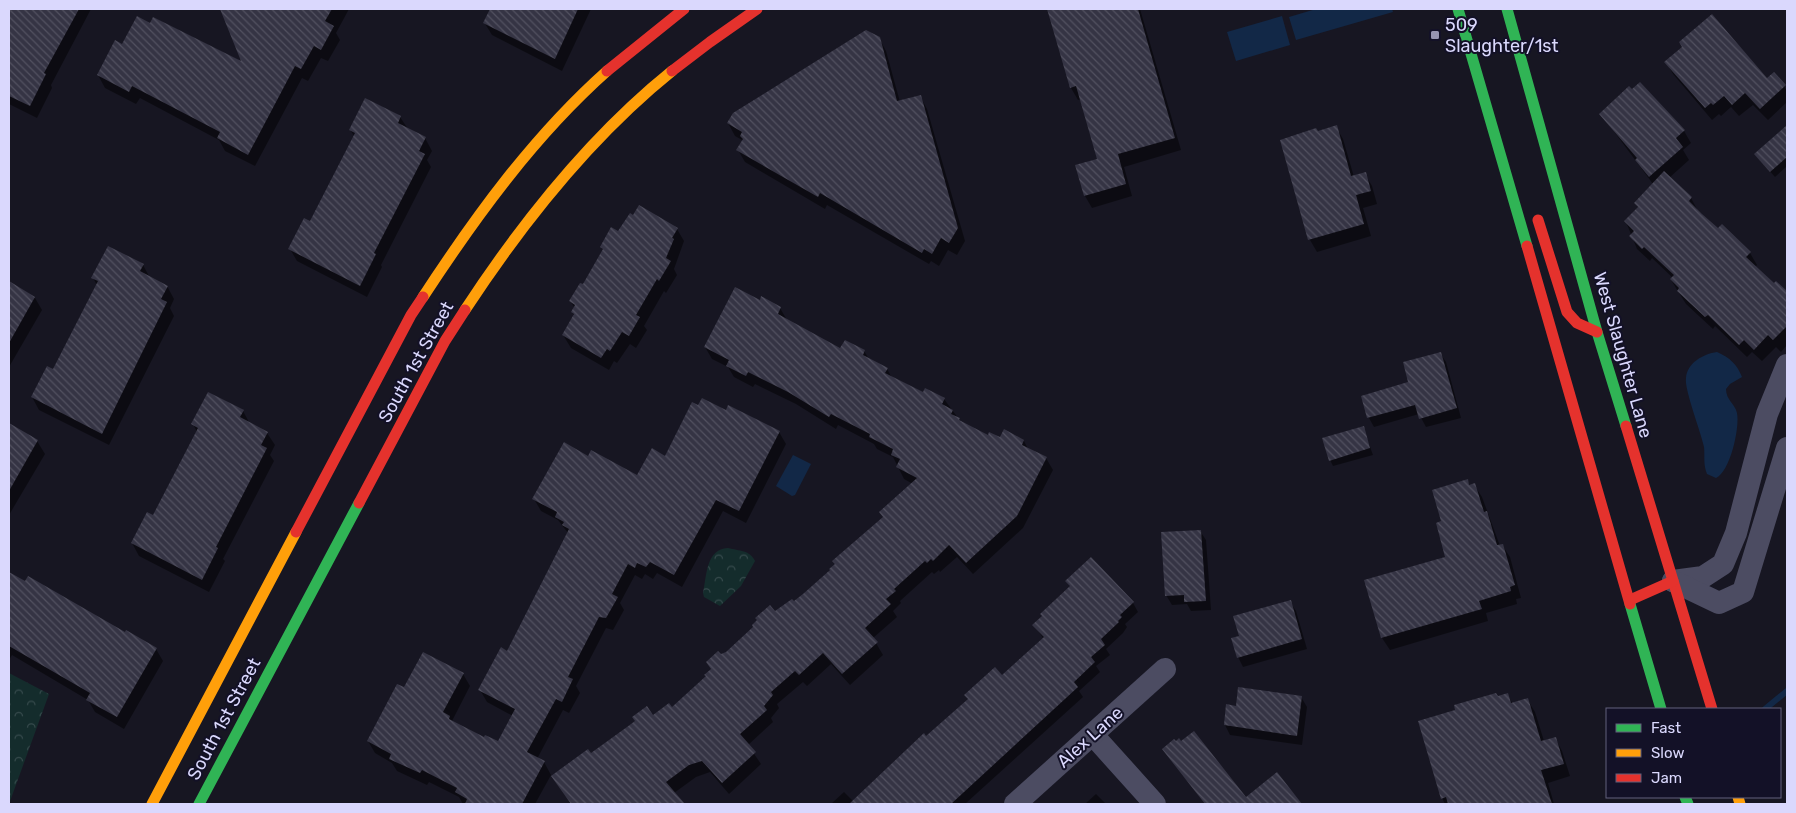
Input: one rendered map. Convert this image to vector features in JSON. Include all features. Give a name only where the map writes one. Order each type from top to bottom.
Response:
[{"type":"main road","name":"South 1st Street","points":[[152,804],[220,686],[411,315],[488,210],[572,104],[633,49],[684,9]]},
{"type":"main road","name":"South 1st Street","points":[[199,804],[248,702],[445,342],[514,230],[599,139],[639,100],[694,53],[757,9]]},
{"type":"main road","points":[[1458,9],[1661,708]]},
{"type":"main road","name":"West Slaughter Lane","points":[[1507,9],[1597,332],[1712,708]]},
{"type":"main road","points":[[1494,132],[1506,130]]},
{"type":"main road","points":[[1534,205],[1567,312],[1577,323],[1597,332]]},
{"type":"main road","points":[[1630,600],[1672,581]]},
{"type":"street","points":[[1672,581],[1703,577],[1723,564],[1736,533],[1767,414],[1787,365]]},
{"type":"street","points":[[1672,581],[1719,604],[1743,592],[1787,448]]},
{"type":"street","name":"Alex Lane","points":[[1015,804],[1164,669]]},
{"type":"street","points":[[1093,735],[1155,804]]},
{"type":"green space","points":[[728,548],[747,553],[755,561],[741,586],[720,606],[704,597],[703,593],[711,558],[721,549]]},
{"type":"green space","points":[[9,673],[49,694],[9,804]]},
{"type":"water","points":[[1316,9],[1392,9],[1393,12],[1296,40],[1289,17]]},
{"type":"water","points":[[1282,16],[1290,45],[1236,61],[1227,32]]},
{"type":"water","points":[[1717,352],[1738,368],[1742,377],[1730,384],[1726,389],[1727,396],[1737,413],[1737,429],[1730,459],[1721,474],[1716,478],[1707,474],[1704,447],[1686,384],[1686,378],[1689,368],[1697,360]]},
{"type":"water","points":[[793,455],[811,464],[795,495],[792,496],[776,486]]},
{"type":"building","points":[[9,9],[79,9],[44,73],[46,74],[30,106],[9,96]]},
{"type":"building","points":[[220,9],[332,9],[325,21],[334,26],[321,50],[314,46],[301,69],[295,66],[248,155],[217,138],[220,132],[132,86],[129,92],[97,75],[115,40],[122,44],[137,16],[150,23],[153,17],[241,61]]},
{"type":"building","points":[[490,9],[578,9],[555,59],[483,23]]},
{"type":"building","points":[[1047,9],[1138,9],[1175,138],[1118,154],[1126,184],[1084,196],[1075,165],[1097,159],[1076,86],[1070,88]]},
{"type":"building","points":[[1712,14],[1767,78],[1774,72],[1786,85],[1760,109],[1745,93],[1732,105],[1724,96],[1713,105],[1711,103],[1705,108],[1664,62],[1682,47],[1679,42]]},
{"type":"building","points":[[866,30],[880,37],[897,101],[921,95],[958,228],[949,243],[941,238],[932,254],[924,249],[922,253],[820,193],[818,197],[736,150],[743,139],[740,136],[742,132],[727,123],[733,113]]},
{"type":"building","points":[[1640,82],[1685,130],[1676,138],[1683,147],[1649,177],[1635,160],[1637,158],[1599,114],[1629,86],[1632,89]]},
{"type":"building","points":[[365,98],[401,116],[398,123],[426,137],[419,151],[425,154],[374,253],[376,254],[360,286],[288,249],[304,218],[310,221],[355,133],[349,130]]},
{"type":"building","points":[[1337,125],[1351,176],[1366,172],[1371,191],[1356,195],[1364,224],[1308,240],[1280,140],[1316,128],[1318,131]]},
{"type":"building","points":[[1787,125],[1787,157],[1770,172],[1754,154]]},
{"type":"building","points":[[1664,171],[1692,197],[1689,201],[1702,214],[1718,228],[1722,224],[1751,252],[1746,257],[1774,283],[1776,281],[1787,291],[1787,326],[1773,340],[1768,335],[1754,350],[1744,340],[1739,345],[1708,315],[1705,317],[1677,291],[1679,288],[1670,279],[1674,275],[1644,247],[1642,249],[1629,236],[1634,231],[1624,221],[1638,207],[1634,203]]},
{"type":"building","points":[[639,205],[678,228],[672,238],[674,239],[666,258],[671,261],[659,281],[657,279],[636,315],[640,317],[629,336],[622,332],[610,351],[607,349],[601,358],[562,335],[574,314],[571,312],[575,305],[569,301],[580,283],[583,284],[603,249],[600,247],[611,227],[618,231],[630,213],[633,215]]},
{"type":"building","points":[[108,246],[144,264],[140,271],[168,286],[161,299],[167,302],[102,434],[31,397],[47,366],[53,369],[98,281],[91,278]]},
{"type":"building","points":[[9,281],[35,297],[9,343]]},
{"type":"building","points":[[735,287],[760,300],[761,296],[781,307],[778,314],[840,348],[845,340],[865,350],[863,355],[888,368],[885,373],[923,392],[925,388],[945,398],[942,404],[953,410],[951,414],[960,418],[959,420],[988,435],[989,432],[1000,437],[1004,429],[1024,440],[1022,445],[1047,457],[1017,516],[966,563],[949,545],[933,561],[931,559],[927,563],[925,561],[894,589],[896,591],[886,599],[891,604],[865,628],[878,642],[842,674],[823,653],[799,675],[795,671],[771,692],[773,695],[764,706],[767,710],[740,734],[756,752],[722,783],[702,761],[689,765],[666,782],[685,804],[571,804],[551,776],[588,749],[591,753],[627,727],[635,721],[632,717],[647,706],[653,715],[669,703],[672,707],[706,676],[704,675],[711,669],[706,662],[718,651],[721,654],[726,652],[753,627],[752,625],[757,620],[755,618],[770,605],[775,611],[803,594],[830,570],[835,564],[832,561],[883,517],[879,512],[917,478],[896,467],[900,459],[891,455],[893,449],[869,437],[870,434],[831,414],[829,417],[788,392],[748,372],[746,376],[726,366],[729,360],[704,347]]},
{"type":"building","points":[[1441,352],[1457,408],[1419,419],[1415,405],[1367,418],[1361,396],[1408,382],[1403,362]]},
{"type":"building","points":[[208,392],[244,410],[240,417],[268,432],[261,445],[267,448],[216,547],[218,548],[202,580],[131,543],[147,512],[153,515],[198,428],[191,424]]},
{"type":"building","points":[[702,398],[726,410],[728,405],[780,431],[739,511],[716,500],[674,575],[650,562],[646,567],[637,563],[635,568],[628,564],[612,594],[618,597],[606,618],[599,617],[568,677],[573,679],[562,702],[556,699],[527,752],[545,761],[522,804],[465,804],[467,799],[455,792],[457,788],[422,770],[420,773],[389,759],[391,754],[367,741],[397,684],[404,687],[423,652],[464,673],[443,712],[450,716],[449,719],[484,737],[485,735],[498,741],[515,709],[478,690],[501,647],[507,651],[569,529],[562,525],[564,522],[555,517],[557,512],[532,499],[564,442],[588,456],[591,450],[637,475],[652,448],[665,456],[692,402],[698,405]]},
{"type":"building","points":[[9,423],[38,440],[9,491]]},
{"type":"building","points":[[1364,426],[1370,448],[1329,461],[1322,438]]},
{"type":"building","points":[[1468,479],[1469,485],[1475,483],[1484,512],[1487,511],[1497,545],[1503,544],[1515,585],[1510,587],[1511,591],[1479,601],[1482,609],[1381,638],[1364,580],[1445,557],[1436,523],[1441,521],[1432,490]]},
{"type":"building","points":[[1201,530],[1206,601],[1184,602],[1184,595],[1165,596],[1161,532]]},
{"type":"building","points":[[1091,557],[1134,602],[1120,615],[1122,617],[1119,622],[1101,639],[1105,645],[1091,657],[1095,662],[1074,682],[1078,687],[951,804],[849,804],[924,733],[926,736],[968,699],[964,695],[995,667],[1002,675],[1044,637],[1032,625],[1042,616],[1040,614],[1070,586],[1065,581]]},
{"type":"building","points":[[9,572],[25,581],[28,576],[125,632],[126,630],[157,648],[117,717],[86,700],[90,693],[9,646]]},
{"type":"building","points":[[1291,600],[1302,639],[1237,658],[1231,638],[1239,636],[1233,616]]},
{"type":"building","points":[[1238,687],[1302,696],[1297,736],[1224,725],[1226,704],[1236,706]]},
{"type":"building","points":[[1496,693],[1498,696],[1508,693],[1511,703],[1528,698],[1541,741],[1556,737],[1564,764],[1541,770],[1552,804],[1448,804],[1446,797],[1441,799],[1418,721],[1455,710],[1454,705]]},
{"type":"building","points":[[1194,731],[1246,797],[1277,772],[1302,804],[1205,804],[1162,749],[1174,739],[1176,741],[1179,738],[1181,741]]},
{"type":"waterway","points":[[1766,708],[1787,691]]},
{"type":"traffic: fast","points":[[1458,9],[1527,246]]},
{"type":"traffic: fast","points":[[1507,9],[1597,332],[1626,426]]},
{"type":"traffic: fast","points":[[199,804],[359,503]]},
{"type":"traffic: fast","points":[[1630,604],[1661,708]]},
{"type":"traffic: fast","points":[[1685,798],[1688,804]]},
{"type":"traffic: slow","points":[[423,297],[485,207],[508,178],[555,122],[607,71]]},
{"type":"traffic: slow","points":[[465,310],[510,245],[559,183],[613,124],[672,71]]},
{"type":"traffic: slow","points":[[152,804],[296,532]]},
{"type":"traffic: slow","points":[[1738,798],[1740,804]]},
{"type":"traffic: jam","points":[[607,71],[684,9]]},
{"type":"traffic: jam","points":[[672,71],[757,9]]},
{"type":"traffic: jam","points":[[1538,220],[1567,312],[1577,323],[1597,332]]},
{"type":"traffic: jam","points":[[1527,246],[1630,604]]},
{"type":"traffic: jam","points":[[296,532],[411,315],[423,297]]},
{"type":"traffic: jam","points":[[359,503],[445,341],[465,310]]},
{"type":"traffic: jam","points":[[1626,426],[1712,708]]},
{"type":"traffic: jam","points":[[1630,600],[1673,581]]},
{"type":"place","name":"509 Slaughter/1st","points":[[1435,35]]}]
